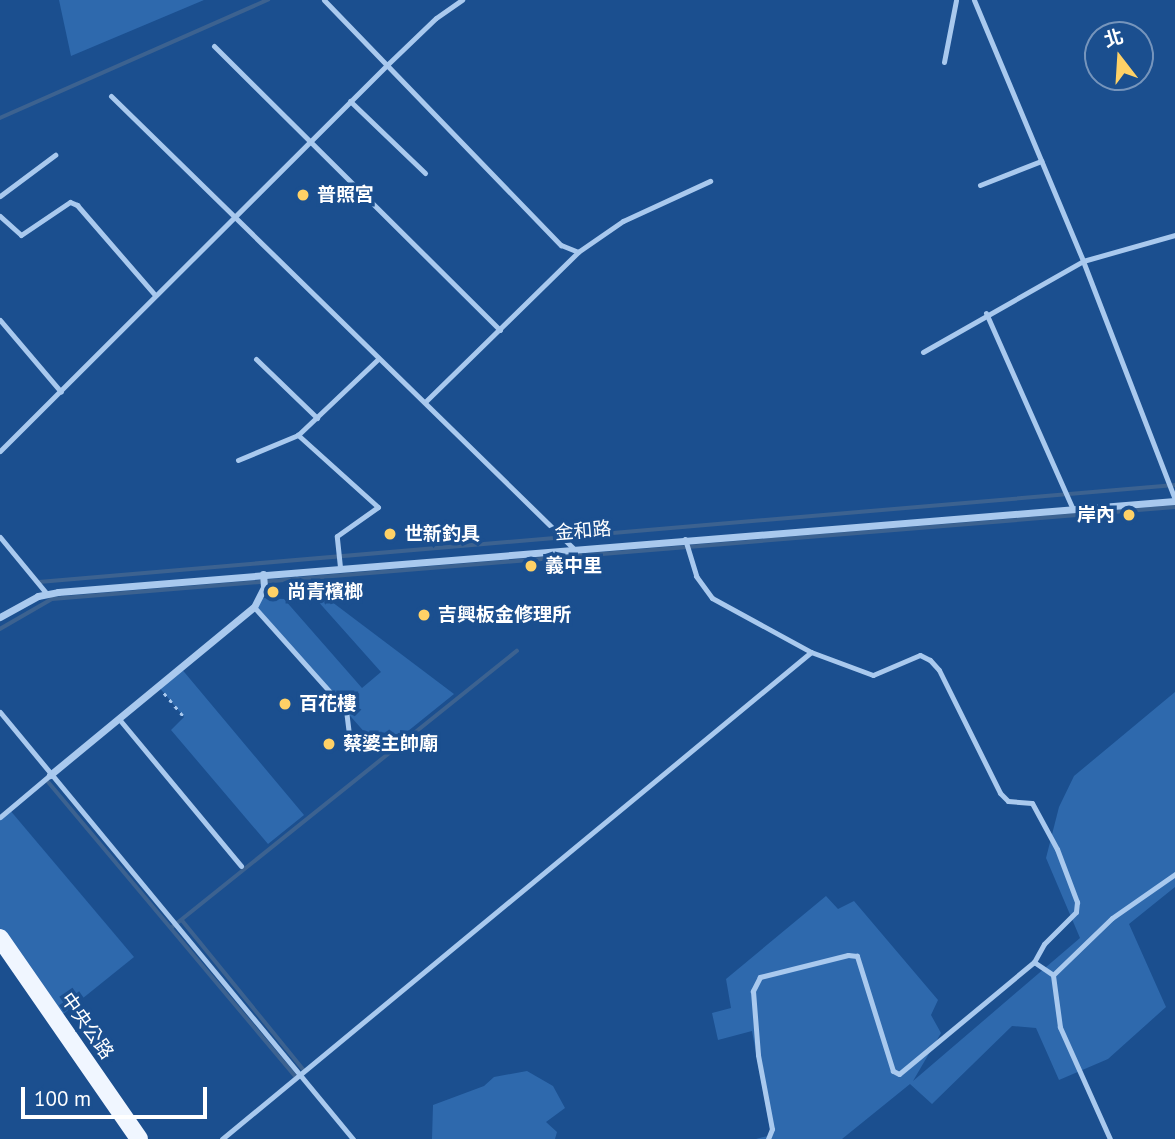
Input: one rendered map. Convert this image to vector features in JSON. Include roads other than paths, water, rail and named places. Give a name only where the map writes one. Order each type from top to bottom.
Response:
[{"type":"main road","name":"中央公路","points":[[0,938],[139,1139]]},
{"type":"street","name":"金和路","points":[[0,617],[47,594],[263,573],[1175,500]]},
{"type":"street","points":[[50,775],[254,607],[264,587],[263,573]]},
{"type":"lane","points":[[324,0],[561,245],[578,252]]},
{"type":"lane","points":[[0,451],[61,393],[154,294],[236,218],[310,140],[436,18],[462,0]]},
{"type":"lane","points":[[944,62],[956,0]]},
{"type":"lane","points":[[974,0],[1083,261],[1175,500]]},
{"type":"lane","points":[[214,46],[499,330]]},
{"type":"lane","points":[[111,96],[378,359],[426,401],[573,548]]},
{"type":"lane","points":[[350,101],[425,173]]},
{"type":"lane","points":[[0,196],[55,155]]},
{"type":"lane","points":[[979,186],[1041,161]]},
{"type":"lane","points":[[426,401],[578,252],[623,221],[710,181]]},
{"type":"lane","points":[[0,216],[21,235],[70,202],[77,205],[154,294]]},
{"type":"lane","points":[[923,352],[986,313],[1083,261],[1175,235]]},
{"type":"lane","points":[[986,313],[1073,509]]},
{"type":"lane","points":[[0,320],[61,393]]},
{"type":"lane","points":[[256,359],[317,418]]},
{"type":"lane","points":[[239,460],[298,435],[378,359]]},
{"type":"lane","points":[[298,435],[378,507],[337,536],[340,567]]},
{"type":"lane","points":[[0,537],[47,594]]},
{"type":"lane","points":[[685,539],[696,576],[712,598],[811,652],[861,674],[873,675],[920,655],[939,670],[1000,793],[1008,801],[1032,803],[1057,849],[1077,902],[1076,912],[1044,944],[1034,962],[900,1074],[892,1071],[857,956],[848,955],[760,977],[752,991],[758,1055],[772,1129],[768,1139]]},
{"type":"lane","points":[[254,607],[346,710],[349,735]]},
{"type":"lane","points":[[222,1139],[811,652]]},
{"type":"lane","points":[[0,712],[354,1139]]},
{"type":"lane","points":[[116,721],[241,866]]},
{"type":"lane","points":[[0,817],[50,775]]},
{"type":"lane","points":[[1053,975],[1112,918],[1175,874]]},
{"type":"lane","points":[[1034,962],[1053,975],[1060,1027],[1110,1139]]},
{"type":"waterway","points":[[0,118],[268,0]]},
{"type":"waterway","points":[[39,582],[1175,485]]},
{"type":"waterway","points":[[0,629],[52,599],[1175,507]]},
{"type":"waterway","points":[[171,928],[517,651]]},
{"type":"waterway","points":[[46,779],[296,1077]]},
{"type":"waterway","points":[[182,920],[304,1070]]},
{"type":"place","name":"普照宮","points":[[303,195]]},
{"type":"place","name":"岸內","points":[[1129,515]]},
{"type":"place","name":"世新釣具","points":[[390,534]]},
{"type":"place","name":"義中里","points":[[531,566]]},
{"type":"place","name":"尚青檳榔","points":[[273,592]]},
{"type":"place","name":"吉興板金修理所","points":[[424,615]]},
{"type":"place","name":"百花樓","points":[[285,704]]},
{"type":"place","name":"蔡婆主帥廟","points":[[329,744]]}]
